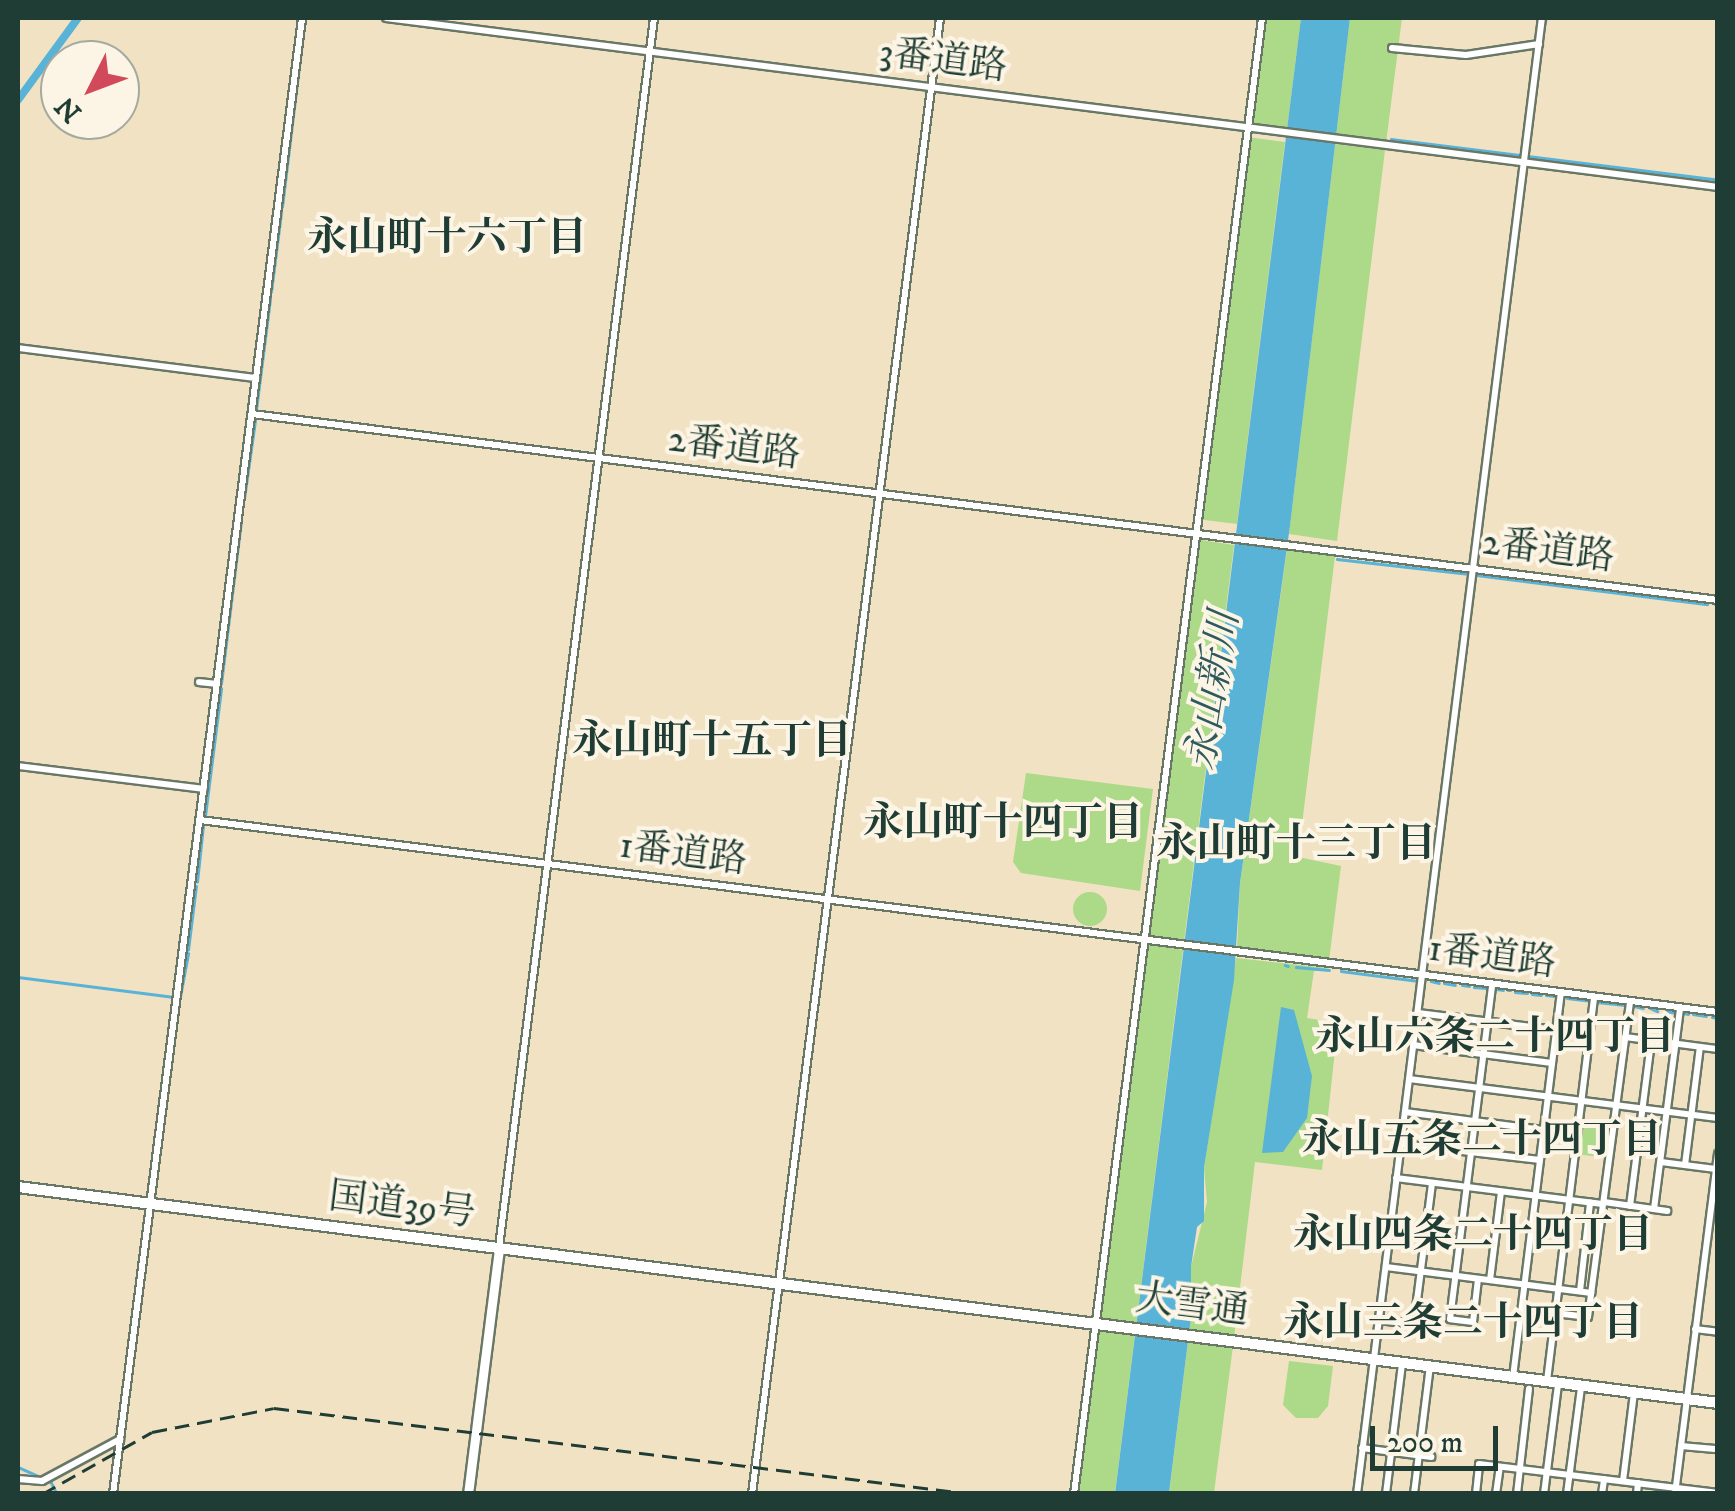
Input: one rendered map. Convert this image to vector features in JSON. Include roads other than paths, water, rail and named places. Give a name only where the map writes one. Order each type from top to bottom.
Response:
[{"type":"highway","name":"国道39号","points":[[18,1187],[779,1285]]},
{"type":"highway","name":"大雪通","points":[[779,1285],[1718,1402]]},
{"type":"main road","points":[[468,1494],[498,1249]]},
{"type":"street","points":[[113,1494],[302,18]]},
{"type":"street","name":"3番道路","points":[[386,18],[1368,143],[1525,158]]},
{"type":"street","points":[[498,1249],[654,18]]},
{"type":"street","points":[[752,1494],[940,18]]},
{"type":"street","points":[[1074,1494],[1262,18]]},
{"type":"street","points":[[1356,1494],[1542,18]]},
{"type":"street","points":[[1392,48],[1466,55],[1539,44]]},
{"type":"street","points":[[1525,158],[1718,187]]},
{"type":"street","points":[[18,348],[256,378]]},
{"type":"street","name":"2番道路","points":[[252,414],[1718,600]]},
{"type":"street","points":[[198,682],[217,684]]},
{"type":"street","points":[[18,766],[204,788]]},
{"type":"street","name":"1番道路","points":[[200,820],[1718,1012]]},
{"type":"street","points":[[1478,1279],[1472,1322],[1450,1319],[1492,985]]},
{"type":"street","points":[[1512,1376],[1561,993]]},
{"type":"street","points":[[1544,1494],[1555,1314],[1594,997]]},
{"type":"street","points":[[1555,1314],[1588,1317],[1630,1002]]},
{"type":"street","points":[[1654,1209],[1680,1008]]},
{"type":"street","points":[[1418,1013],[1556,1030]]},
{"type":"street","points":[[1625,1038],[1718,1049]]},
{"type":"street","points":[[1630,1206],[1651,1041]]},
{"type":"street","points":[[1413,1045],[1552,1063]]},
{"type":"street","points":[[1685,1165],[1700,1047]]},
{"type":"street","points":[[1409,1079],[1718,1118]]},
{"type":"street","points":[[1405,1112],[1544,1130]]},
{"type":"street","points":[[1401,1144],[1540,1160]]},
{"type":"street","points":[[1675,1490],[1718,1154]]},
{"type":"street","points":[[1660,1162],[1716,1169]]},
{"type":"street","points":[[1396,1178],[1668,1211]]},
{"type":"street","points":[[1379,1320],[1414,1324],[1432,1183]]},
{"type":"street","points":[[1490,1280],[1501,1192]]},
{"type":"street","points":[[1580,1291],[1590,1203]]},
{"type":"street","points":[[1532,1223],[1565,1227]]},
{"type":"street","points":[[1704,1260],[1718,1262]]},
{"type":"street","points":[[1386,1267],[1591,1292]]},
{"type":"street","points":[[1695,1329],[1718,1332]]},
{"type":"street","points":[[1386,1494],[1402,1363]]},
{"type":"street","points":[[1414,1494],[1430,1366]]},
{"type":"street","points":[[1567,1494],[1582,1386]]},
{"type":"street","points":[[1517,1494],[1528,1389]]},
{"type":"street","points":[[1623,1481],[1634,1392]]},
{"type":"street","points":[[18,1480],[46,1479],[120,1439]]},
{"type":"street","points":[[1681,1446],[1718,1449]]},
{"type":"street","points":[[1362,1448],[1431,1457]]},
{"type":"street","points":[[1476,1494],[1480,1464],[1712,1493]]},
{"type":"street","points":[[1496,1494],[1500,1467]]},
{"type":"street","points":[[1602,1494],[1604,1478]]},
{"type":"street","points":[[1637,1494],[1638,1483]]},
{"type":"water","points":[[1301,18],[1350,18],[1290,526],[1240,883],[1234,980],[1204,1168],[1204,1221],[1197,1227],[1191,1267],[1191,1317],[1169,1493],[1115,1494]]},
{"type":"water","points":[[1281,1007],[1294,1010],[1312,1076],[1307,1118],[1283,1152],[1262,1153]]},
{"type":"waterway","points":[[18,100],[78,18]]},
{"type":"waterway","points":[[282,207],[305,18]]},
{"type":"waterway","points":[[1541,39],[1546,18]]},
{"type":"waterway","points":[[1509,45],[1535,41]]},
{"type":"waterway","points":[[1402,46],[1416,47]]},
{"type":"waterway","points":[[1391,139],[1718,180]]},
{"type":"waterway","points":[[271,292],[281,213]]},
{"type":"waterway","points":[[256,410],[270,299]]},
{"type":"waterway","points":[[244,499],[255,421]]},
{"type":"waterway","points":[[221,684],[241,522]]},
{"type":"waterway","points":[[1337,559],[1469,574]]},
{"type":"waterway","points":[[1477,575],[1707,604]]},
{"type":"waterway","points":[[205,816],[221,689]]},
{"type":"waterway","points":[[197,882],[203,826]]},
{"type":"waterway","points":[[188,950],[196,886]]},
{"type":"waterway","points":[[180,997],[188,954]]},
{"type":"waterway","points":[[1296,967],[1329,970]]},
{"type":"waterway","points":[[1341,971],[1418,981]]},
{"type":"waterway","points":[[18,977],[174,997]]},
{"type":"waterway","points":[[1431,981],[1439,983]]},
{"type":"waterway","points":[[1444,983],[1455,985]]},
{"type":"waterway","points":[[1462,985],[1469,986]]},
{"type":"waterway","points":[[1474,987],[1486,988]]},
{"type":"waterway","points":[[1497,989],[1503,990]]},
{"type":"waterway","points":[[1515,992],[1527,993]]},
{"type":"waterway","points":[[1532,994],[1541,995]]},
{"type":"waterway","points":[[1546,995],[1554,996]]},
{"type":"waterway","points":[[1567,998],[1590,1001]]},
{"type":"waterway","points":[[1597,1002],[1625,1005]]},
{"type":"waterway","points":[[1634,1006],[1643,1008]]},
{"type":"waterway","points":[[1650,1008],[1657,1011]]},
{"type":"waterway","points":[[1666,1011],[1676,1013]]},
{"type":"waterway","points":[[1684,1013],[1688,1014]]},
{"type":"waterway","points":[[1693,1014],[1706,1016]]},
{"type":"waterway","points":[[1712,1017],[1718,1018]]},
{"type":"waterway","points":[[18,1467],[51,1482],[57,1494]]},
{"type":"railway","points":[[42,1494],[152,1432],[274,1408],[973,1494]]},
{"type":"district","name":"永山町十六丁目","points":[[447,239]]},
{"type":"district","name":"永山町十五丁目","points":[[712,742]]},
{"type":"district","name":"永山町十四丁目","points":[[1003,824]]},
{"type":"district","name":"永山町十三丁目","points":[[1296,845]]},
{"type":"district","name":"永山六条二十四丁目","points":[[1495,1038]]},
{"type":"district","name":"永山五条二十四丁目","points":[[1482,1141]]},
{"type":"district","name":"永山四条二十四丁目","points":[[1473,1236]]},
{"type":"district","name":"永山三条二十四丁目","points":[[1463,1324]]},
{"type":"water label","name":"永山新川","points":[[1214,691]]}]
